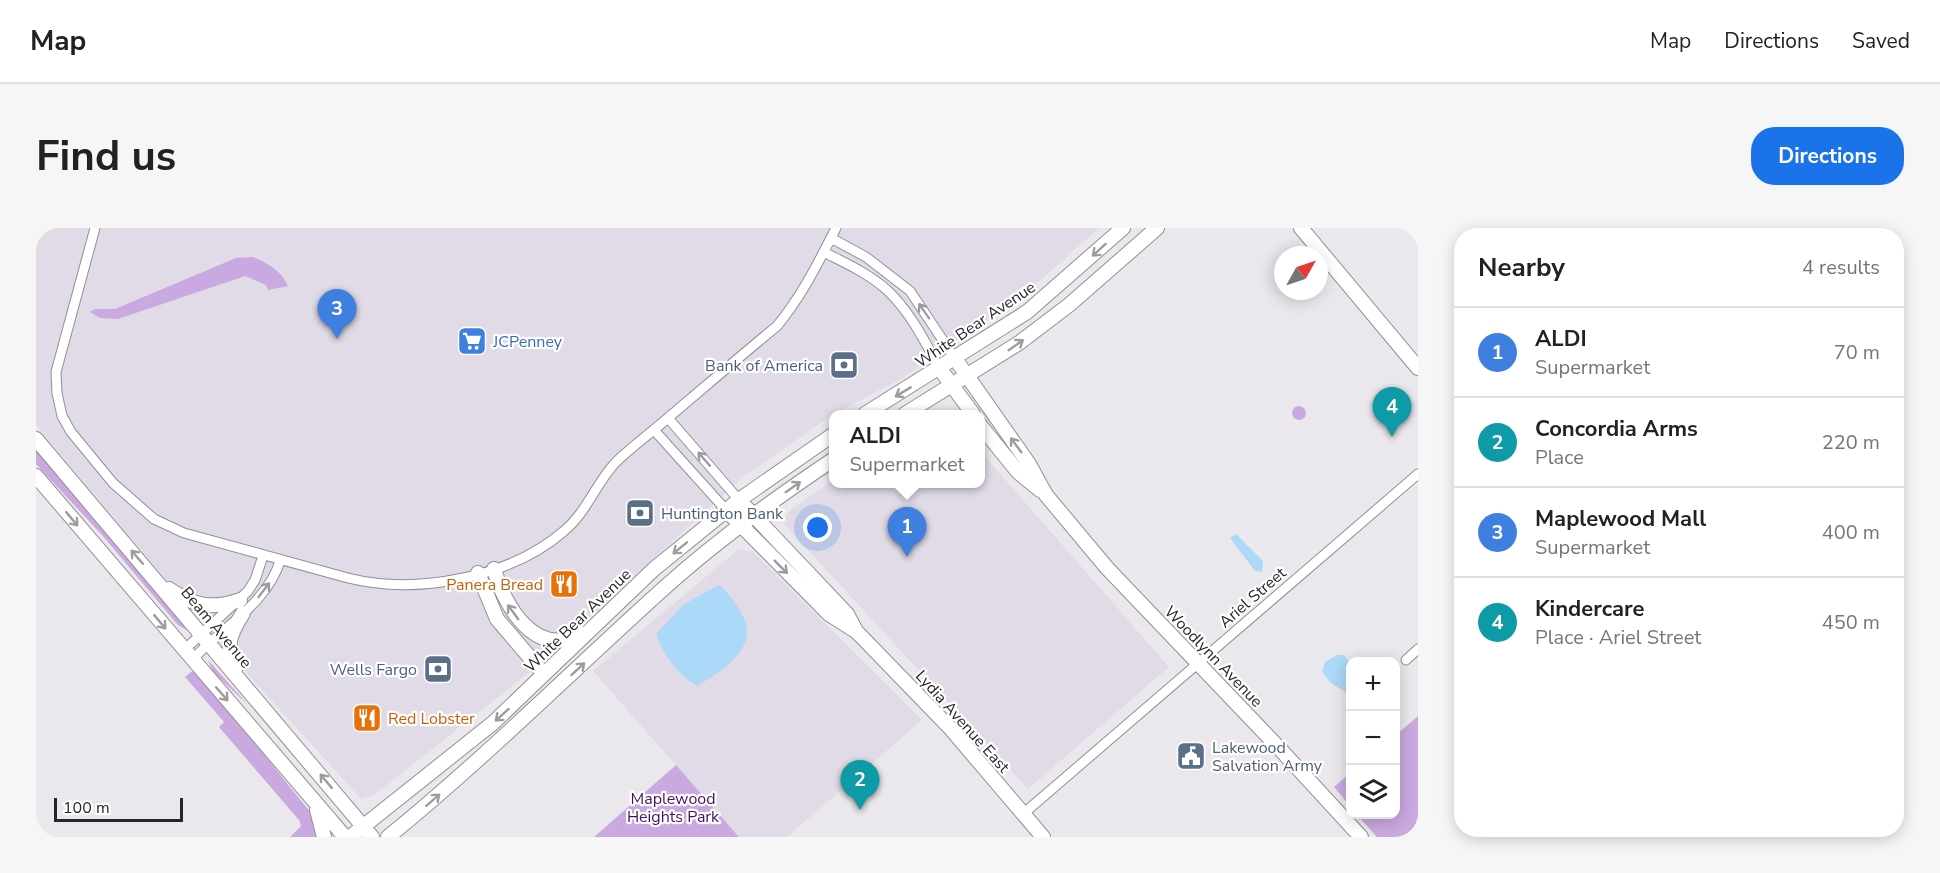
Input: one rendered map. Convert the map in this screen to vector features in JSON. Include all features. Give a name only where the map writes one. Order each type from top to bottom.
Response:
[{"type":"street","points":[[95,228],[56,372],[57,393],[62,416],[71,432],[113,483],[154,519],[184,533],[280,561],[380,585],[430,584],[478,573],[533,552],[565,530],[585,508],[616,462],[777,326],[797,301],[836,228]]},
{"type":"street","name":"White Bear Avenue","points":[[872,410],[956,360],[1027,312],[1123,228]]},
{"type":"street","points":[[912,410],[967,377],[1052,318],[1157,228]]},
{"type":"street","points":[[1301,228],[1418,368]]},
{"type":"street","points":[[831,238],[866,257],[910,291],[956,360]]},
{"type":"street","points":[[824,252],[864,273],[887,290],[905,310],[951,387],[970,410]]},
{"type":"street","name":"Woodlynn Avenue","points":[[956,360],[1029,464],[1046,495]]},
{"type":"street","points":[[668,418],[739,500]]},
{"type":"street","points":[[654,430],[726,510]]},
{"type":"street","name":"Woodlynn Avenue","points":[[985,430],[1018,472],[1046,495],[1114,576],[1361,837]]},
{"type":"street","name":"White Bear Avenue","points":[[350,837],[368,832],[494,723],[654,569],[739,500],[829,437]]},
{"type":"street","name":"Beam Avenue","points":[[36,439],[368,832]]},
{"type":"street","points":[[388,837],[454,781],[664,588],[753,515],[829,462]]},
{"type":"street","name":"Ariel Street","points":[[1023,814],[1418,474]]},
{"type":"street","points":[[36,476],[345,837]]},
{"type":"street","name":"Lydia Avenue East","points":[[739,500],[847,614],[856,631]]},
{"type":"street","name":"Lydia Avenue East","points":[[726,510],[739,526],[829,614],[856,631],[951,729],[1043,837]]},
{"type":"street","points":[[237,676],[228,645],[230,635],[255,580],[263,556]]},
{"type":"street","points":[[188,655],[241,607],[267,587],[277,573],[280,561]]},
{"type":"street","points":[[494,568],[499,586],[514,614],[530,631],[541,637],[551,640],[573,638],[598,622]]},
{"type":"street","points":[[478,573],[497,619],[544,674]]},
{"type":"street","points":[[158,582],[193,604],[212,608],[241,607]]},
{"type":"street","points":[[1406,660],[1418,649]]},
{"type":"street","points":[[313,799],[324,837]]},
{"type":"shaded area","points":[[36,228],[1099,228],[1042,279],[980,325],[899,380],[842,410],[829,410],[829,417],[743,477],[526,675],[374,795],[361,799],[214,637],[36,425]]},
{"type":"shaded area","points":[[985,457],[1169,667],[1028,789],[784,524],[788,512],[829,483],[829,488],[985,488]]},
{"type":"shaded area","points":[[739,549],[752,551],[922,720],[787,837],[739,837],[593,671]]},
{"type":"green space","points":[[253,257],[274,268],[288,286],[268,290],[266,285],[245,276],[118,319],[100,318],[90,312],[95,309],[115,309],[236,258]]},
{"type":"green space","points":[[1296,406],[1302,406],[1306,413],[1302,420],[1296,420],[1292,416],[1292,410]]},
{"type":"green space","points":[[36,447],[185,622],[190,632],[178,625],[102,535],[36,464]]},
{"type":"green space","points":[[208,660],[249,706],[213,672]]},
{"type":"green space","points":[[191,672],[198,673],[317,820],[316,837],[290,837],[301,826],[299,820],[219,727],[224,722],[185,677]]},
{"type":"green space","points":[[1418,716],[1418,837],[1377,837],[1361,819],[1400,819],[1400,732]]},
{"type":"green space","name":"Maplewood Heights Park","points":[[676,765],[739,837],[594,837]]},
{"type":"green space","points":[[1346,776],[1346,801],[1334,787]]},
{"type":"water","points":[[1236,534],[1263,561],[1262,572],[1255,571],[1230,538]]},
{"type":"water","points":[[719,585],[740,611],[746,624],[747,635],[744,646],[737,656],[697,686],[672,664],[656,634],[684,604]]},
{"type":"water","points":[[1337,655],[1344,655],[1346,658],[1346,692],[1331,683],[1322,672],[1325,662]]},
{"type":"place","name":"Maplewood Mall","points":[[337,339]]},
{"type":"place","name":"JCPenney","points":[[472,341]]},
{"type":"place","name":"Bank of America","points":[[844,365]]},
{"type":"place","name":"Kindercare","points":[[1392,437]]},
{"type":"place","name":"Huntington Bank","points":[[640,513]]},
{"type":"place","name":"ALDI","points":[[907,557]]},
{"type":"place","name":"Panera Bread","points":[[564,584]]},
{"type":"place","name":"Wells Fargo","points":[[438,669]]},
{"type":"place","name":"Red Lobster","points":[[367,718]]},
{"type":"place","name":"Lakewood Salvation Army","points":[[1191,756]]},
{"type":"place","name":"Concordia Arms","points":[[860,810]]}]
